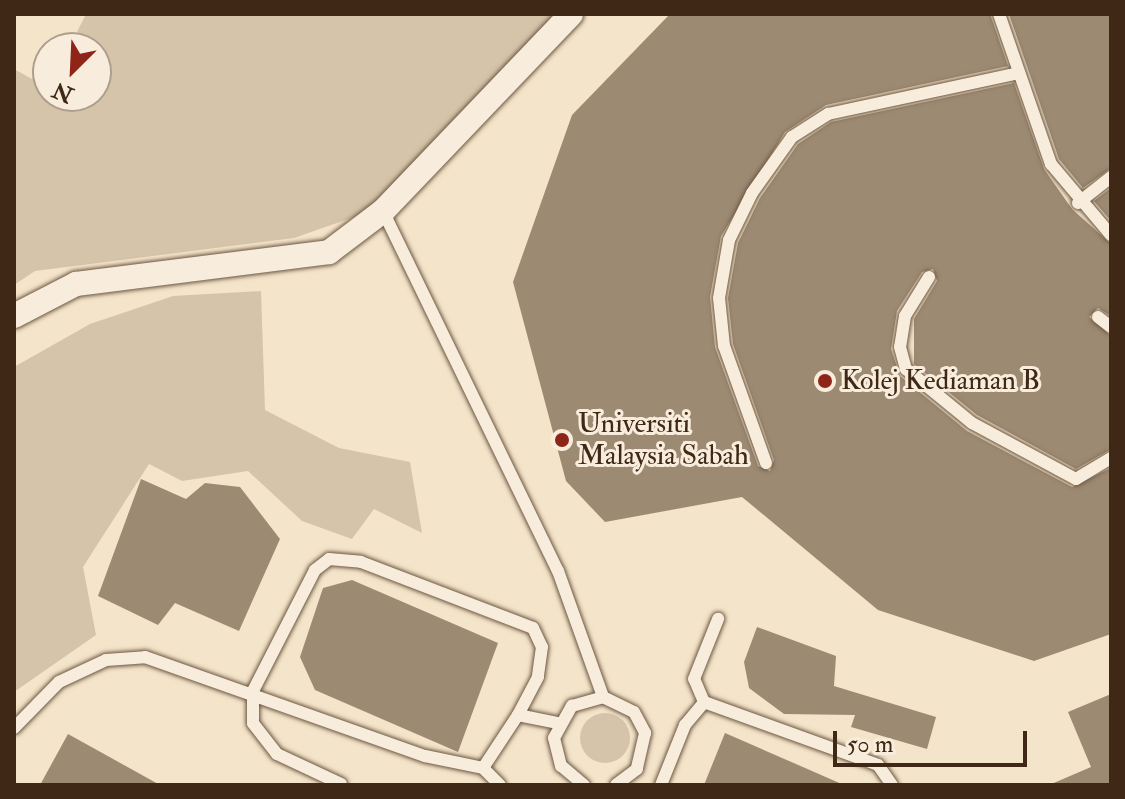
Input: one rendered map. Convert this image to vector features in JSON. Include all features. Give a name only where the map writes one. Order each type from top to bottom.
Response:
[{"type":"street","points":[[14,316],[76,284],[329,252],[383,211],[571,14]]},
{"type":"lane","points":[[999,14],[1014,74],[1051,164],[1078,203],[1111,235]]},
{"type":"lane","points":[[766,463],[724,346],[719,298],[729,240],[752,193],[792,137],[828,114],[1014,74]]},
{"type":"lane","points":[[1078,203],[1111,177]]},
{"type":"lane","points":[[383,211],[558,571],[603,697]]},
{"type":"lane","points":[[929,277],[905,316],[900,347],[906,369],[972,423],[1076,479],[1111,458]]},
{"type":"lane","points":[[1098,317],[1111,327]]},
{"type":"lane","points":[[341,784],[261,739],[253,691],[315,570],[329,559],[361,562],[533,628],[542,647],[538,677],[518,715],[483,768]]},
{"type":"lane","points":[[718,619],[694,679],[704,702],[878,765],[892,785]]},
{"type":"lane","points":[[14,728],[59,682],[106,660],[179,663],[425,756],[483,768],[500,785]]},
{"type":"lane","points":[[584,785],[561,766],[558,723],[572,706],[603,697],[625,704],[641,722],[644,756],[616,785]]},
{"type":"lane","points":[[661,785],[666,765],[704,702]]},
{"type":"lane","points":[[518,715],[558,723]]},
{"type":"lane","points":[[644,756],[666,765]]},
{"type":"shaded area","points":[[86,14],[565,14],[377,209],[294,238],[35,271],[14,285],[14,69],[32,79],[32,112],[112,112],[112,32],[77,32]]},
{"type":"shaded area","points":[[261,291],[265,410],[339,448],[410,462],[422,533],[374,509],[352,539],[302,521],[248,471],[182,481],[149,464],[83,567],[96,635],[14,692],[14,367],[90,324],[173,296]]},
{"type":"shaded area","points":[[605,713],[623,720],[630,738],[623,756],[605,763],[587,756],[580,738],[587,720]]},
{"type":"building","name":"Kolej Kediaman B","points":[[670,14],[990,14],[1008,66],[826,105],[785,132],[721,236],[710,297],[715,347],[758,466],[770,471],[774,460],[733,344],[728,298],[738,243],[760,198],[798,144],[831,122],[1014,83],[1044,169],[1072,209],[1111,244],[1111,316],[1098,308],[1089,317],[1111,336],[1111,449],[1076,469],[977,415],[914,364],[914,319],[937,281],[933,269],[922,272],[897,311],[891,349],[900,376],[967,431],[1072,487],[1111,468],[1111,634],[1034,661],[878,610],[742,497],[605,522],[566,481],[513,282],[572,115]]},
{"type":"building","points":[[1009,14],[1111,14],[1111,168],[1083,188],[1059,159]]},
{"type":"building","points":[[1111,188],[1111,221],[1094,201]]},
{"type":"building","points":[[141,479],[186,499],[205,483],[240,487],[280,539],[239,631],[175,603],[158,625],[98,596]]},
{"type":"building","points":[[352,580],[498,643],[458,752],[315,690],[300,657],[323,588]]},
{"type":"building","points":[[757,627],[836,656],[834,686],[936,717],[927,749],[851,727],[855,715],[784,714],[749,688],[744,662]]},
{"type":"building","points":[[1111,694],[1111,785],[1049,785],[1091,767],[1068,712]]},
{"type":"building","points":[[725,733],[844,785],[704,785]]},
{"type":"building","points":[[68,734],[160,785],[40,785]]},
{"type":"place","name":"Kolej Kediaman B","points":[[825,381]]},
{"type":"place","name":"Universiti Malaysia Sabah","points":[[562,440]]}]
